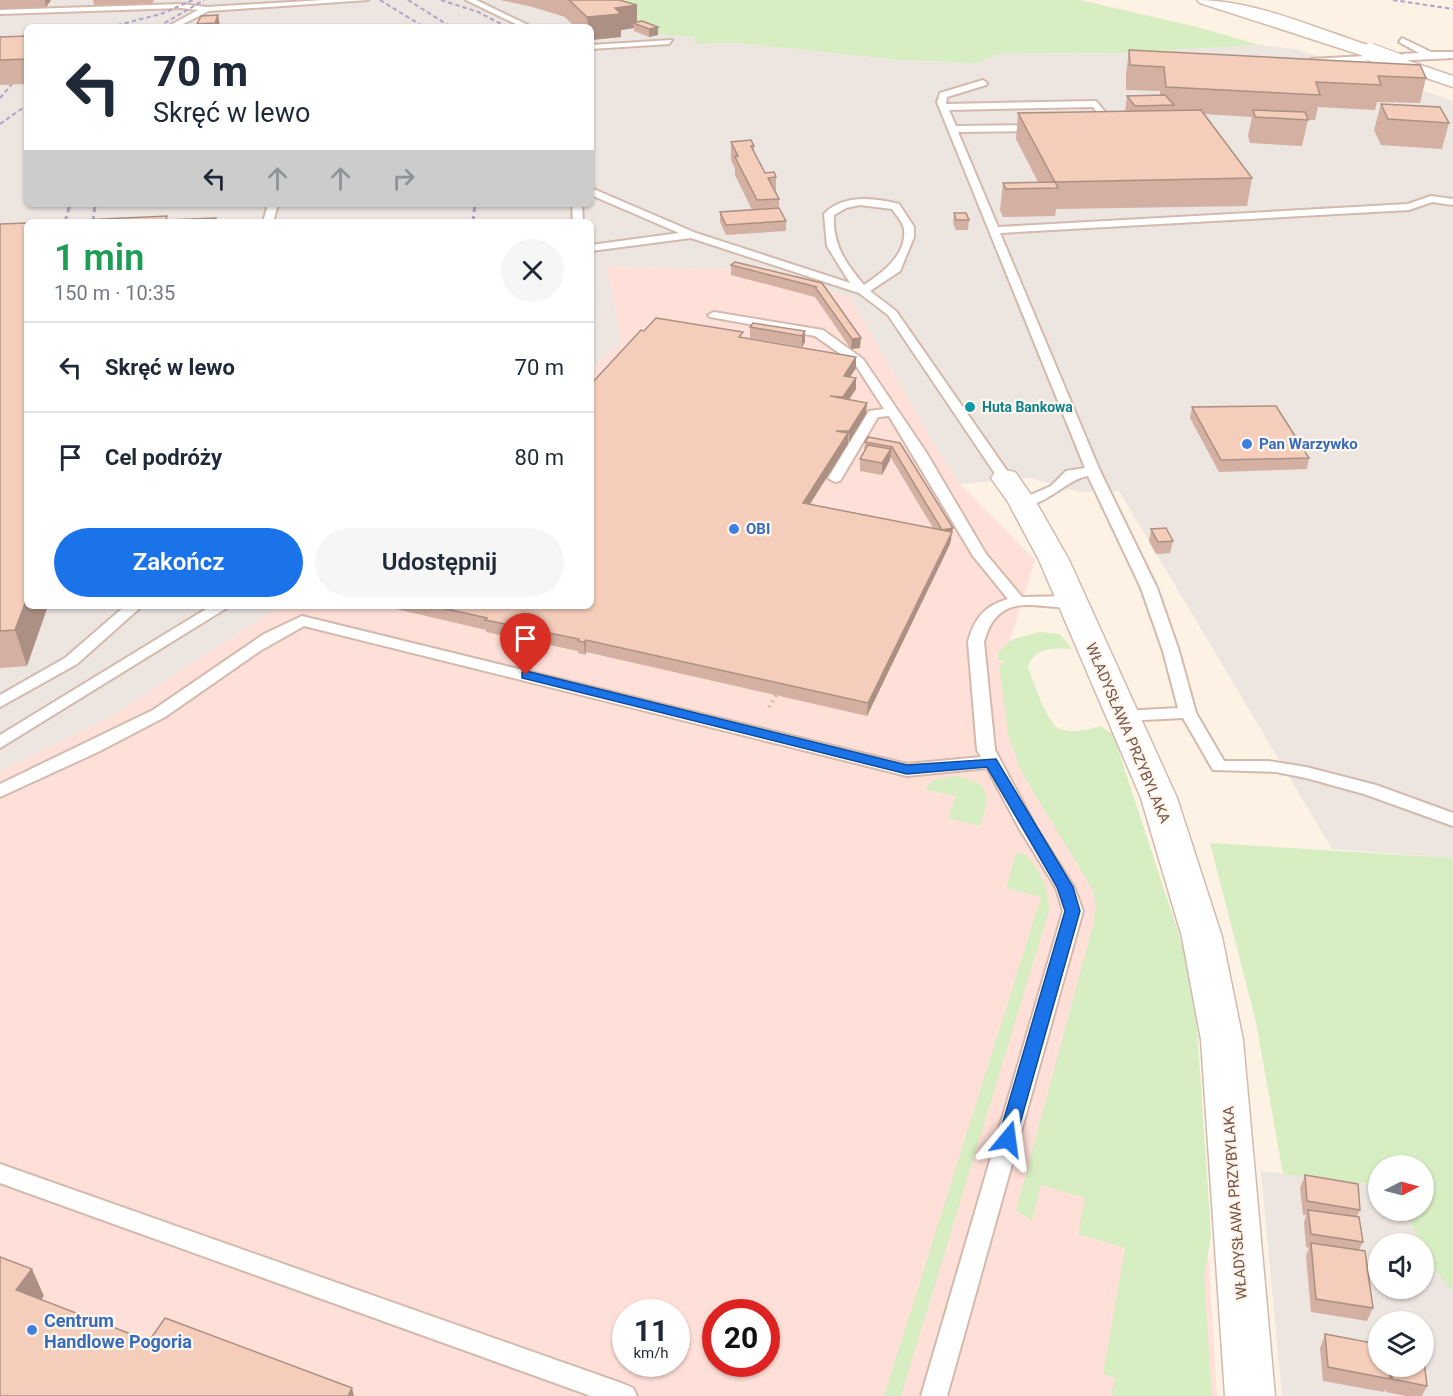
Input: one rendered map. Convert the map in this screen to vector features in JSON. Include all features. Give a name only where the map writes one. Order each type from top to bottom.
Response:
[{"type":"street","points":[[1205,0],[1284,23],[1453,82]]},
{"type":"street","name":"WŁADYSŁAWA PRZYBYLAKA","points":[[1014,490],[1054,560],[1158,798],[1202,937],[1222,1040],[1250,1396]]},
{"type":"lane","points":[[0,12],[181,6],[207,9],[364,0]]},
{"type":"lane","points":[[470,0],[522,24]]},
{"type":"lane","points":[[177,24],[207,9]]},
{"type":"lane","points":[[1402,40],[1429,56]]},
{"type":"lane","points":[[594,47],[669,42]]},
{"type":"lane","points":[[1311,62],[1453,55]]},
{"type":"lane","points":[[983,83],[944,95],[941,102],[1093,471],[1149,588],[1171,651],[1188,713],[1219,766],[1283,768],[1338,779],[1411,802],[1453,820]]},
{"type":"lane","points":[[943,107],[1096,104],[1112,126],[1100,126]]},
{"type":"lane","points":[[952,129],[1055,127]]},
{"type":"lane","points":[[594,192],[692,235],[863,291]]},
{"type":"lane","points":[[994,230],[1345,212],[1408,207],[1431,199],[1453,202]]},
{"type":"lane","points":[[863,291],[896,269],[909,237],[909,227],[895,206],[860,202],[843,205],[830,214],[827,228],[835,252],[863,291],[892,313],[1014,490],[1056,489],[1071,474],[1093,471]]},
{"type":"lane","points":[[594,248],[692,235]]},
{"type":"lane","points":[[714,315],[819,333],[859,362],[893,412],[980,556],[1018,602]]},
{"type":"lane","points":[[835,478],[874,414],[893,412]]},
{"type":"lane","points":[[933,1396],[1072,911],[1065,887],[991,762],[984,741],[976,642],[977,629],[982,618],[990,611],[1018,602],[1071,601]]},
{"type":"lane","points":[[0,702],[71,661],[131,609]]},
{"type":"lane","points":[[0,743],[217,609]]},
{"type":"lane","points":[[0,791],[154,716],[180,701],[278,631],[302,621],[907,770],[991,762]]},
{"type":"lane","points":[[1123,716],[1188,713]]},
{"type":"lane","points":[[0,1173],[624,1396]]},
{"type":"shaded area","points":[[0,0],[542,0],[659,34],[694,37],[697,44],[737,43],[899,60],[977,63],[997,54],[1120,53],[1260,45],[1296,49],[1453,101],[1453,858],[1332,849],[1119,491],[1079,492],[1030,478],[960,484],[937,449],[850,297],[745,270],[607,266],[621,341],[594,366],[594,219],[24,219],[24,609],[275,609],[112,716],[0,771]]},
{"type":"shaded area","points":[[607,266],[745,270],[850,297],[937,449],[960,484],[1035,560],[1008,647],[1185,1073],[1207,1234],[1217,1396],[0,1396],[0,771],[112,716],[275,609],[594,609],[594,366],[621,341]]},
{"type":"shaded area","points":[[1261,1171],[1368,1184],[1368,1221],[1409,1221],[1416,1233],[1368,1233],[1368,1299],[1434,1299],[1434,1264],[1453,1292],[1453,1396],[1282,1396]]},
{"type":"green space","points":[[542,0],[1080,0],[1197,27],[1260,45],[1120,53],[997,54],[977,63],[899,60],[737,43],[696,44],[694,37],[659,34]]},
{"type":"green space","points":[[1040,632],[1060,634],[1072,649],[1046,650],[1035,655],[1028,666],[1040,700],[1054,724],[1063,730],[1073,731],[1100,726],[1113,734],[1183,947],[1195,999],[1211,1235],[1204,1277],[1212,1396],[1111,1396],[1115,1378],[1103,1374],[1125,1248],[1078,1234],[1085,1198],[1041,1185],[1032,1220],[1016,1211],[1093,925],[1096,905],[1092,889],[1021,771],[1008,735],[999,663],[1004,664],[1004,660],[998,660],[998,652],[1013,639]]},
{"type":"green space","points":[[955,776],[976,782],[985,792],[986,806],[980,826],[948,818],[956,796],[925,789],[934,780]]},
{"type":"green space","points":[[1210,843],[1453,858],[1453,1292],[1434,1268],[1434,1233],[1416,1233],[1409,1221],[1434,1221],[1434,1155],[1368,1155],[1368,1184],[1283,1174],[1256,1022]]},
{"type":"green space","points":[[1023,853],[1039,871],[1048,896],[1049,911],[901,1396],[884,1396],[1041,897],[1006,888],[1016,854]]},
{"type":"building","points":[[569,0],[619,0],[637,5],[615,8],[621,14],[587,17]]},
{"type":"building","points":[[218,15],[215,23],[197,24],[201,16]]},
{"type":"building","points":[[642,21],[658,27],[649,29],[633,23]]},
{"type":"building","points":[[24,36],[24,59],[0,60],[0,37]]},
{"type":"building","points":[[1129,50],[1420,65],[1426,78],[1378,76],[1381,85],[1316,82],[1320,95],[1166,87],[1164,67],[1130,65]]},
{"type":"building","points":[[1165,95],[1174,105],[1135,106],[1127,96]]},
{"type":"building","points":[[1381,104],[1440,107],[1449,123],[1388,119]]},
{"type":"building","points":[[1201,110],[1252,178],[1055,182],[1018,113]]},
{"type":"building","points":[[1253,110],[1305,112],[1308,120],[1255,117]]},
{"type":"building","points":[[751,140],[754,146],[751,146],[765,173],[774,172],[776,177],[768,178],[779,199],[757,200],[735,157],[738,156],[731,142]]},
{"type":"building","points":[[1055,182],[1058,188],[1006,189],[1003,183]]},
{"type":"building","points":[[779,208],[786,221],[726,225],[720,212]]},
{"type":"building","points":[[954,213],[966,213],[969,220],[956,220]]},
{"type":"building","points":[[167,216],[166,219],[102,219]]},
{"type":"building","points":[[24,223],[24,606],[15,630],[0,631],[0,224]]},
{"type":"building","points":[[735,262],[822,283],[861,338],[852,339],[815,287],[817,287],[731,265]]},
{"type":"building","name":"OBI","points":[[656,318],[743,332],[739,337],[856,357],[844,376],[856,378],[843,397],[830,396],[867,403],[849,431],[836,431],[848,433],[803,503],[952,532],[868,703],[586,640],[578,641],[579,639],[485,620],[487,618],[446,609],[594,609],[594,381],[641,330],[644,331]]},
{"type":"building","points":[[753,323],[805,331],[802,336],[750,327]]},
{"type":"building","name":"Pan Warzywko","points":[[1276,406],[1309,458],[1221,460],[1192,407]]},
{"type":"building","points":[[868,437],[900,443],[953,528],[942,530],[892,447],[865,442]]},
{"type":"building","points":[[868,445],[891,449],[882,463],[860,459]]},
{"type":"building","points":[[1166,528],[1173,541],[1158,542],[1151,529]]},
{"type":"building","points":[[1305,1175],[1358,1184],[1360,1210],[1307,1201]]},
{"type":"building","points":[[1308,1210],[1359,1217],[1363,1242],[1311,1234]]},
{"type":"building","points":[[1311,1243],[1365,1251],[1368,1299],[1372,1299],[1373,1308],[1316,1299]]},
{"type":"building","name":"Centrum Handlowe Pogoria","points":[[0,1257],[32,1269],[16,1290],[149,1341],[165,1318],[352,1388],[348,1396],[0,1396]]},
{"type":"building","points":[[1325,1334],[1368,1342],[1368,1375],[1328,1367]]},
{"type":"building","points":[[1392,1377],[1426,1377],[1427,1386],[1392,1379]]},
{"type":"railway","points":[[122,24],[161,14],[193,0]]},
{"type":"railway","points":[[163,24],[204,0]]},
{"type":"railway","points":[[380,0],[419,24]]},
{"type":"railway","points":[[408,0],[446,24]]},
{"type":"railway","points":[[441,0],[478,12],[501,24]]},
{"type":"railway","points":[[1393,0],[1453,9]]},
{"type":"railway","points":[[0,98],[12,84]]},
{"type":"railway","points":[[0,124],[24,107]]},
{"type":"railway","points":[[66,219],[69,207]]},
{"type":"railway","points":[[93,219],[95,207]]},
{"type":"railway","points":[[473,219],[475,207]]},
{"type":"place","name":"Huta Bankowa","points":[[970,407]]},
{"type":"place","name":"Pan Warzywko","points":[[1247,444]]},
{"type":"place","name":"OBI","points":[[734,529]]},
{"type":"place","name":"Centrum Handlowe Pogoria","points":[[32,1330]]},
{"type":"route","points":[[526,675],[907,770],[991,762],[1065,887],[1072,905],[1008,1139]]}]
